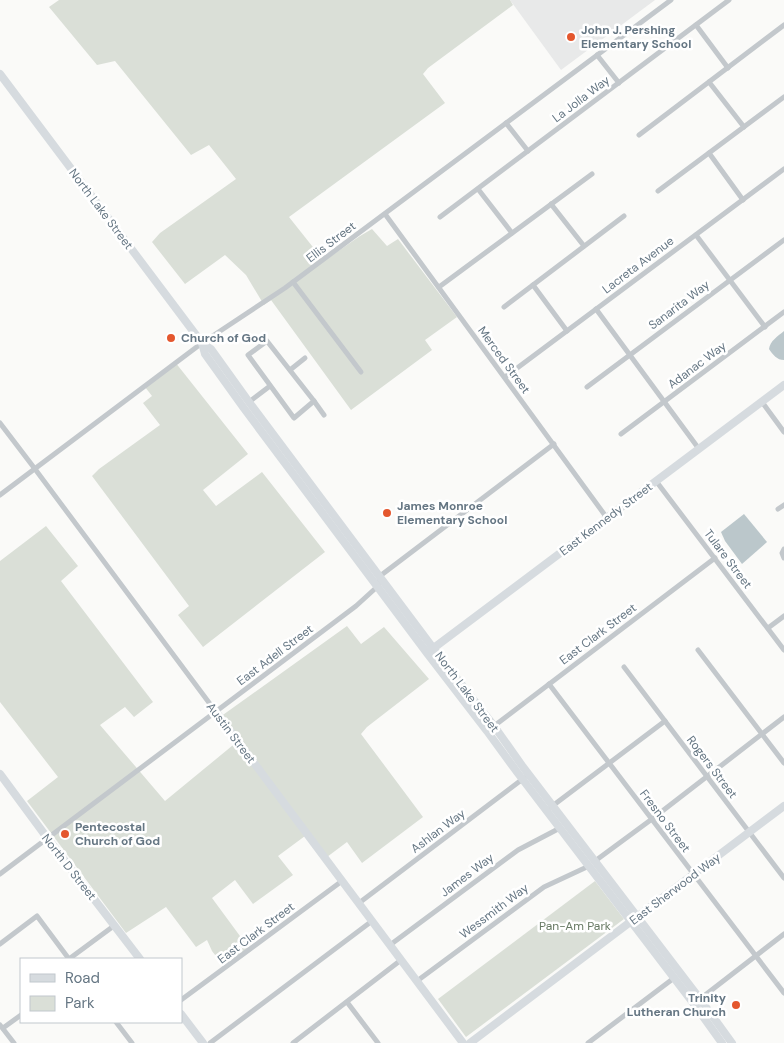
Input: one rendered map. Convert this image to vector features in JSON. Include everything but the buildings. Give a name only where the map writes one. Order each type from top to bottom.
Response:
[{"type":"street","name":"Ellis Street","points":[[0,495],[202,343],[293,282],[671,0]]},
{"type":"street","name":"La Jolla Way","points":[[440,218],[729,0]]},
{"type":"street","points":[[696,25],[728,68]]},
{"type":"street","points":[[639,134],[784,25]]},
{"type":"street","points":[[597,55],[619,83]]},
{"type":"street","name":"North Lake Street","points":[[0,74],[202,343],[204,354],[335,516],[380,576],[488,731],[592,863],[722,1043]]},
{"type":"street","points":[[709,82],[744,127]]},
{"type":"street","points":[[658,191],[784,97]]},
{"type":"street","points":[[506,123],[528,152]]},
{"type":"street","points":[[709,153],[743,200]]},
{"type":"street","name":"Lacreta Avenue","points":[[505,377],[784,169]]},
{"type":"street","points":[[439,287],[592,174]]},
{"type":"street","points":[[478,189],[512,233]]},
{"type":"street","points":[[551,204],[584,246]]},
{"type":"street","name":"Merced Street","points":[[385,214],[607,518]]},
{"type":"street","points":[[504,307],[624,216]]},
{"type":"street","points":[[696,235],[765,327]]},
{"type":"street","name":"Sanarita Way","points":[[587,386],[784,240]]},
{"type":"street","points":[[293,282],[362,372]]},
{"type":"street","points":[[533,285],[567,331]]},
{"type":"street","points":[[596,309],[699,449]]},
{"type":"street","name":"Adanac Way","points":[[621,434],[784,312]]},
{"type":"street","points":[[314,402],[294,418],[248,355],[267,340],[324,415]]},
{"type":"street","points":[[290,370],[305,358]]},
{"type":"street","name":"East Kennedy Street","points":[[430,650],[784,385]]},
{"type":"street","points":[[246,404],[270,386]]},
{"type":"street","points":[[762,402],[784,432]]},
{"type":"street","name":"North Lake Street","points":[[246,404],[378,586],[494,726],[525,777]]},
{"type":"street","name":"Austin Street","points":[[0,423],[464,1043]]},
{"type":"street","points":[[378,586],[380,576],[554,444]]},
{"type":"street","name":"Tulare Street","points":[[656,481],[784,650]]},
{"type":"street","points":[[778,509],[784,505]]},
{"type":"street","points":[[334,527],[335,516]]},
{"type":"street","name":"East Clark Street","points":[[494,726],[714,558]]},
{"type":"street","name":"East Adell Street","points":[[0,874],[356,606],[378,586]]},
{"type":"street","points":[[768,628],[784,616]]},
{"type":"street","points":[[698,650],[784,764]]},
{"type":"street","name":"Rogers Street","points":[[624,668],[784,878]]},
{"type":"street","name":"Fresno Street","points":[[549,684],[784,993]]},
{"type":"street","name":"Wessmith Way","points":[[417,981],[544,887],[592,863],[784,717]]},
{"type":"street","points":[[550,808],[665,721]]},
{"type":"street","name":"North D Street","points":[[0,774],[139,958]]},
{"type":"street","name":"Ashlan Way","points":[[359,903],[525,777]]},
{"type":"street","name":"East Sherwood Way","points":[[470,1043],[784,806]]},
{"type":"street","name":"North Lake Street","points":[[550,808],[560,828],[592,863]]},
{"type":"street","name":"James Way","points":[[390,945],[518,850],[560,828]]},
{"type":"street","name":"East Clark Street","points":[[182,999],[342,881]]},
{"type":"street","points":[[0,944],[37,916],[68,958]]},
{"type":"street","name":"North Lake Street","points":[[634,920],[700,999],[732,1043]]},
{"type":"street","points":[[210,1043],[372,922]]},
{"type":"street","points":[[70,958],[115,925]]},
{"type":"street","points":[[700,999],[784,934]]},
{"type":"street","points":[[293,1043],[401,960]]},
{"type":"street","points":[[588,1043],[674,978]]},
{"type":"street","points":[[347,1002],[378,1043]]},
{"type":"street","points":[[182,1015],[203,1043]]},
{"type":"street","points":[[14,1043],[2,1027],[20,1016]]},
{"type":"street","points":[[117,1023],[132,1043]]},
{"type":"shaded area","name":"John J. Pershing Elementary School","points":[[510,0],[655,0],[561,70]]},
{"type":"shaded area","points":[[784,331],[784,360],[775,357],[769,349],[773,341]]},
{"type":"shaded area","points":[[744,514],[767,542],[742,564],[725,541],[721,532]]},
{"type":"green space","points":[[59,0],[510,0],[513,5],[428,68],[423,74],[445,103],[289,217],[324,261],[372,229],[387,246],[398,239],[457,317],[425,340],[432,350],[351,410],[271,300],[264,305],[246,275],[225,255],[185,284],[152,242],[160,233],[236,179],[209,145],[191,155],[115,61],[97,65],[49,7]]},
{"type":"green space","points":[[175,362],[248,454],[203,490],[216,506],[262,472],[325,552],[203,647],[178,615],[189,606],[92,476],[160,425],[143,403],[152,396],[145,387]]},
{"type":"green space","points":[[46,526],[78,566],[61,581],[153,702],[134,717],[125,707],[100,725],[165,801],[238,741],[220,717],[347,626],[361,644],[384,627],[429,679],[367,727],[361,734],[423,817],[362,863],[347,842],[323,860],[305,836],[278,856],[293,875],[253,904],[235,880],[212,898],[251,951],[226,969],[212,951],[207,940],[196,947],[166,907],[126,933],[27,801],[58,777],[0,702],[0,561]]},
{"type":"green space","name":"Pan-Am Park","points":[[595,881],[624,919],[466,1037],[438,999]]},
{"type":"place","name":"John J. Pershing Elementary School","points":[[571,37]]},
{"type":"place","name":"Church of God","points":[[171,338]]},
{"type":"place","name":"James Monroe Elementary School","points":[[387,513]]},
{"type":"place","name":"Pentecostal Church of God","points":[[65,834]]},
{"type":"place","name":"Trinity Lutheran Church","points":[[736,1005]]}]
